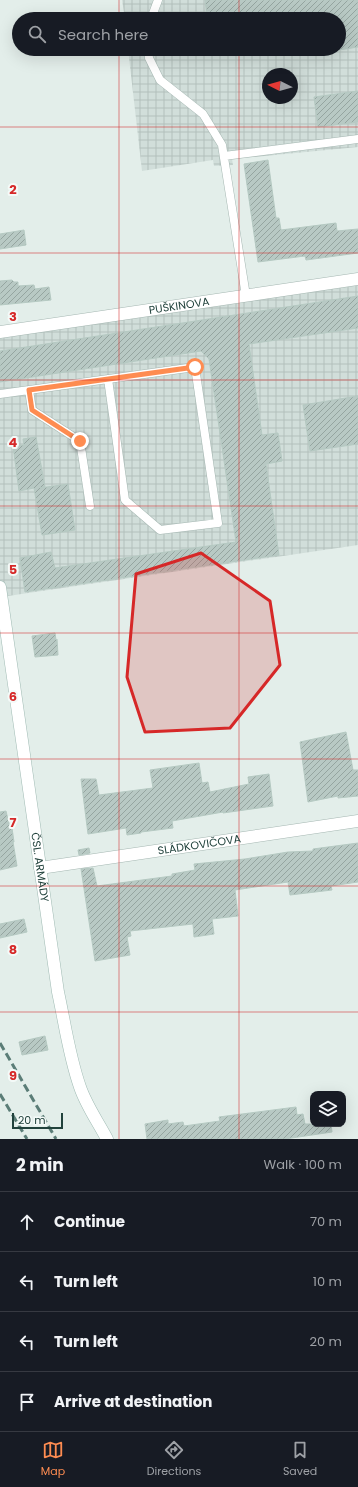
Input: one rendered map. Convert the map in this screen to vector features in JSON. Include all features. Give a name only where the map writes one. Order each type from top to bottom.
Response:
[{"type":"street","name":"PUŠKINOVA","points":[[0,332],[358,279]]},
{"type":"street","name":"ČSL. ARMÁDY","points":[[0,587],[58,992],[73,1063],[80,1088],[89,1108],[107,1139]]},
{"type":"street","name":"SLÁDKOVIČOVA","points":[[40,868],[358,821]]},
{"type":"lane","points":[[153,12],[158,0]]},
{"type":"lane","points":[[149,56],[160,80],[203,114],[222,145],[246,296]]},
{"type":"lane","points":[[224,156],[358,139]]},
{"type":"lane","points":[[0,394],[108,379],[195,367],[218,523],[160,530],[125,500],[108,379]]},
{"type":"lane","points":[[29,390],[32,410],[80,441],[90,506]]},
{"type":"highlighted area","points":[[201,553],[270,601],[280,665],[230,728],[145,732],[127,677],[136,574]]},
{"type":"shaded area","points":[[122,0],[358,0],[358,147],[232,159],[233,165],[214,166],[213,160],[142,171],[129,56],[346,56],[346,12],[124,12]]},
{"type":"shaded area","points":[[358,279],[358,545],[1,597],[0,332]]},
{"type":"building","points":[[205,0],[358,0],[358,47],[346,49],[346,12],[206,12]]},
{"type":"building","points":[[358,91],[358,122],[318,127],[314,97]]},
{"type":"building","points":[[268,160],[276,218],[279,218],[281,230],[336,223],[337,231],[358,229],[358,253],[306,260],[305,256],[258,262],[244,164]]},
{"type":"building","points":[[24,230],[26,245],[0,249],[0,234]]},
{"type":"building","points":[[12,280],[14,282],[18,282],[18,286],[34,285],[35,289],[49,287],[51,300],[0,305],[0,281]]},
{"type":"building","points":[[358,296],[358,328],[249,344],[262,435],[278,433],[282,461],[266,464],[279,555],[25,592],[20,558],[51,552],[55,568],[236,542],[209,359],[201,351],[0,382],[0,351]]},
{"type":"building","points":[[358,396],[358,444],[310,451],[303,405]]},
{"type":"building","points":[[36,437],[45,487],[40,488],[68,484],[75,530],[42,535],[34,488],[19,491],[13,446],[24,445],[23,439]]},
{"type":"building","points":[[55,633],[58,655],[35,657],[32,636]]},
{"type":"building","points":[[346,732],[353,770],[358,770],[358,796],[338,798],[338,796],[308,802],[300,742]]},
{"type":"building","points":[[199,763],[202,783],[208,782],[210,792],[249,784],[248,777],[269,774],[273,806],[223,812],[172,821],[173,828],[141,833],[127,835],[126,828],[88,834],[81,779],[96,779],[99,795],[153,788],[150,770]]},
{"type":"building","points":[[6,811],[10,828],[12,828],[17,866],[0,870],[0,812]]},
{"type":"building","points":[[358,843],[358,882],[331,886],[332,890],[290,895],[288,882],[235,890],[238,916],[212,919],[214,934],[194,937],[193,924],[130,931],[131,936],[127,937],[130,955],[95,961],[81,869],[93,868],[97,886],[172,876],[172,874],[195,870],[194,864],[245,859],[288,852],[313,851],[313,849]]},
{"type":"building","points":[[89,848],[90,853],[79,855],[78,850]]},
{"type":"building","points":[[24,919],[27,932],[0,938],[0,924]]},
{"type":"building","points":[[45,1036],[48,1050],[22,1055],[19,1042]]},
{"type":"building","points":[[296,1107],[297,1115],[303,1114],[305,1124],[310,1124],[310,1127],[331,1127],[332,1132],[285,1139],[147,1139],[145,1124],[168,1120],[168,1124],[183,1122],[184,1126],[220,1121],[219,1117]]},
{"type":"railway","points":[[0,1043],[56,1139]]},
{"type":"railway","points":[[0,1094],[27,1139]]},
{"type":"route","points":[[80,441],[32,410],[29,390],[195,367]]}]
